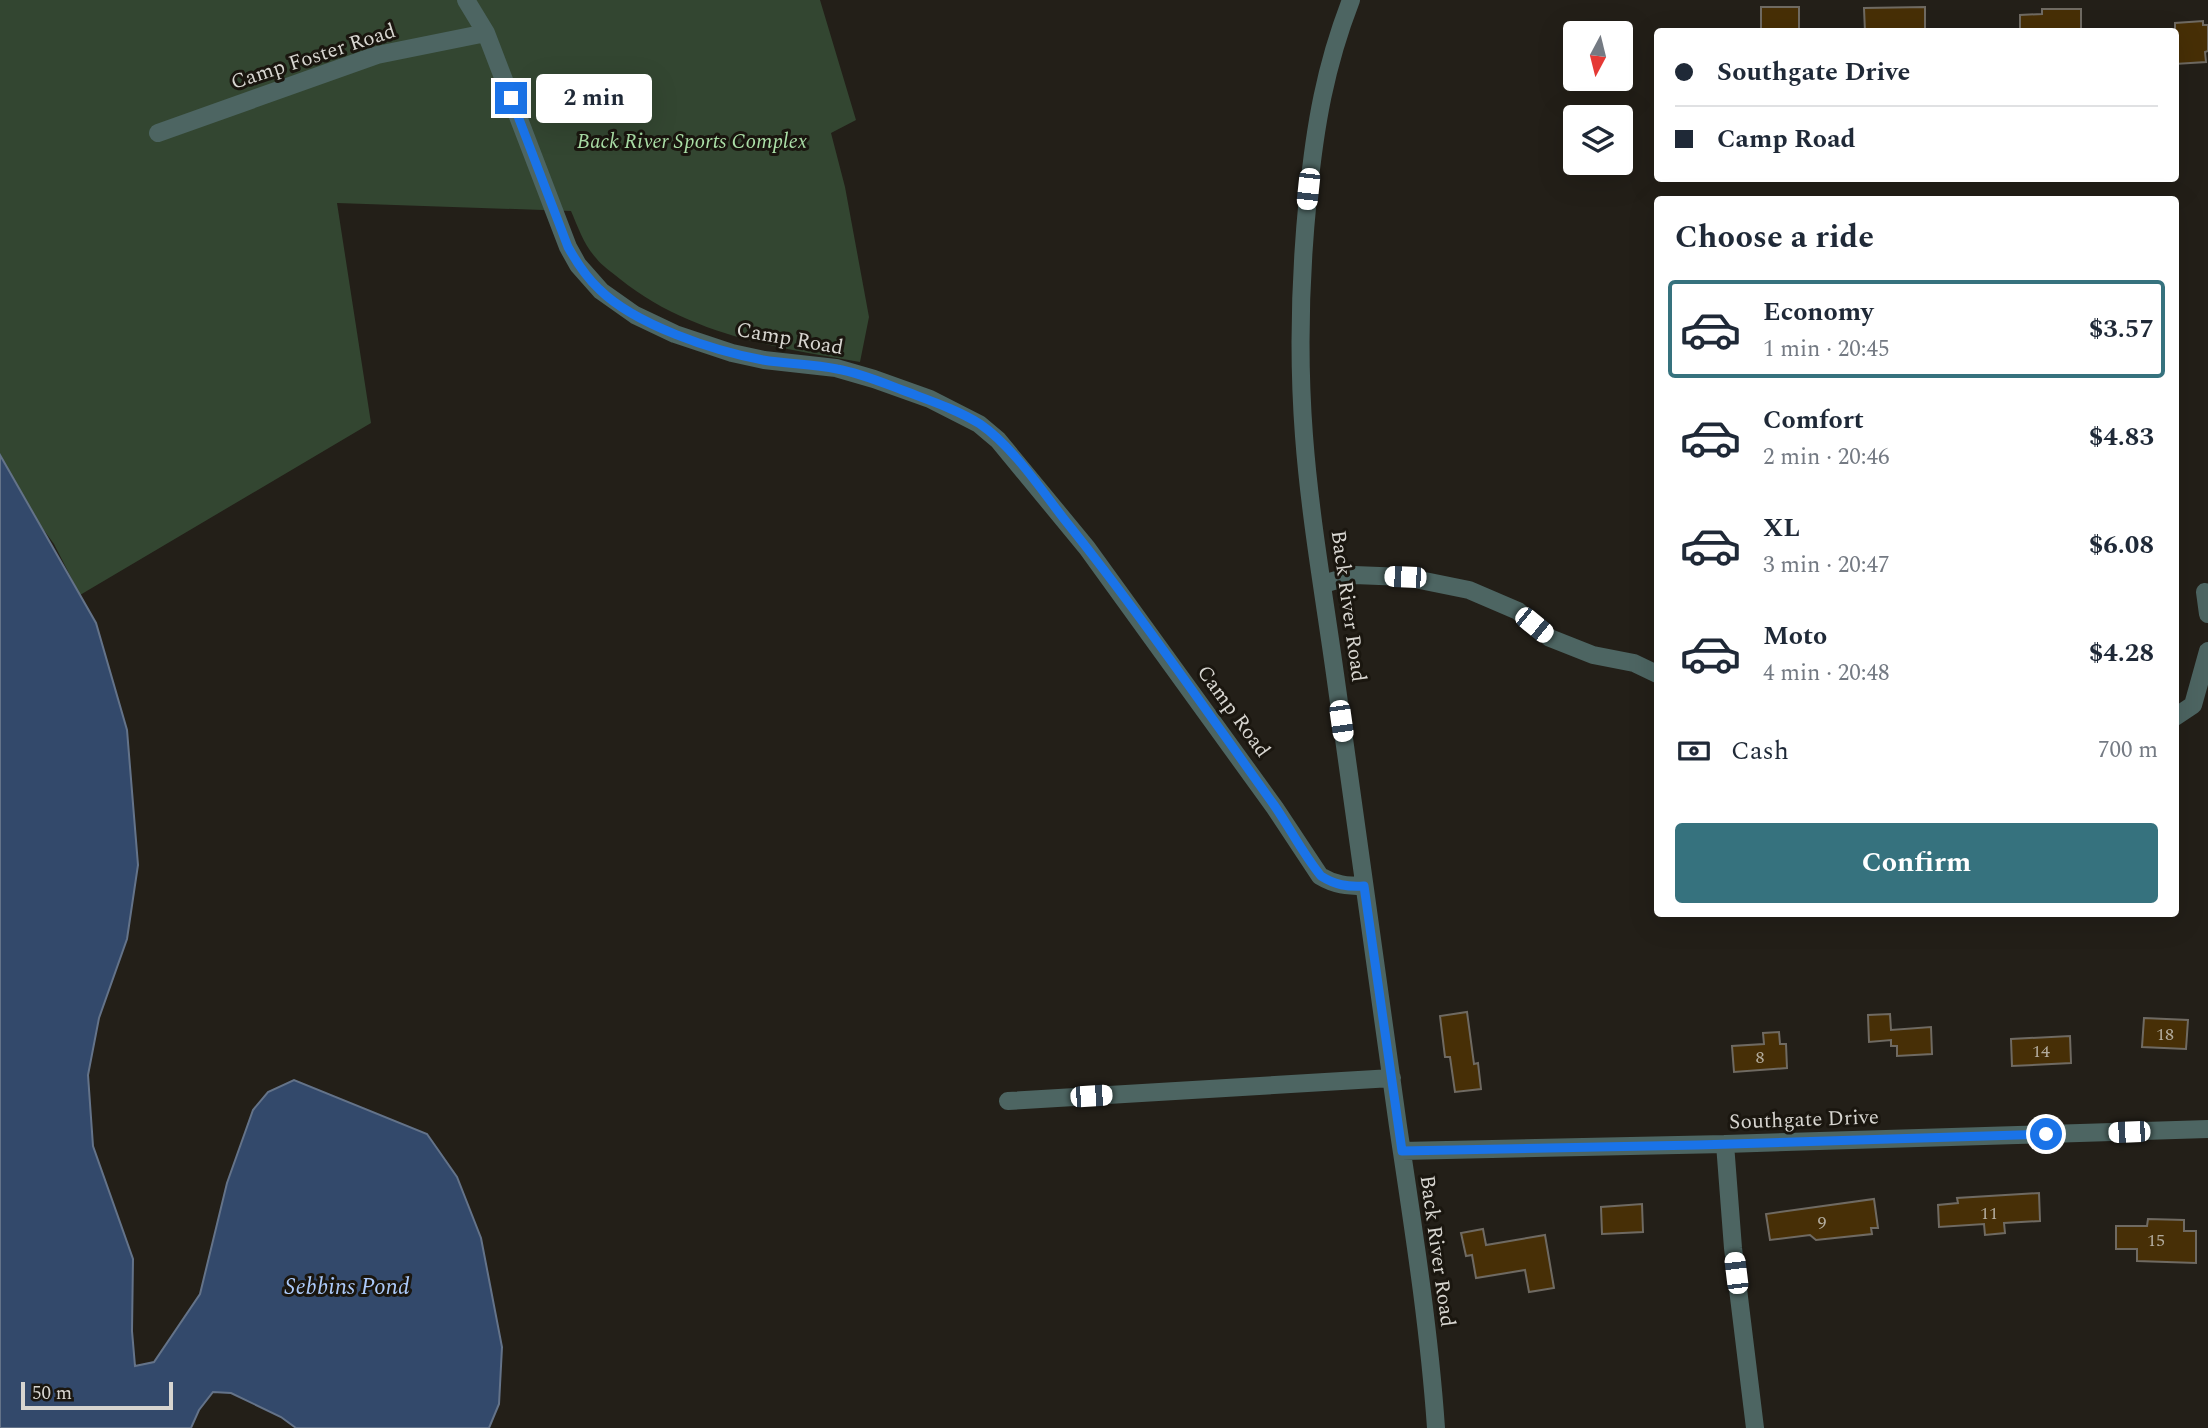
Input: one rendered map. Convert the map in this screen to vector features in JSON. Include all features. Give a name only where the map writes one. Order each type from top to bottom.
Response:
[{"type":"street","name":"Camp Road","points":[[466,0],[486,33],[568,247],[578,265],[601,291],[635,315],[675,334],[732,353],[836,369],[874,379],[930,400],[979,424],[1024,468],[1087,548],[1321,876],[1345,887],[1364,886]]},
{"type":"street","name":"Back River Road","points":[[1351,0],[1337,37],[1318,110],[1307,202],[1302,272],[1304,438],[1426,1329],[1436,1428]]},
{"type":"street","name":"Camp Foster Road","points":[[158,133],[377,55],[486,33]]},
{"type":"street","points":[[1323,584],[1354,575],[1405,577],[1469,590],[1518,611],[1550,638],[1593,654],[1634,663],[1654,673]]},
{"type":"street","points":[[2205,592],[2208,614]]},
{"type":"street","points":[[2179,714],[2193,705],[2208,651]]},
{"type":"street","points":[[1008,1101],[1392,1078]]},
{"type":"street","name":"Southgate Drive","points":[[1402,1151],[2208,1129]]},
{"type":"street","points":[[1725,1144],[1733,1248],[1755,1428]]},
{"type":"green space","name":"Back River Sports Complex","points":[[0,0],[820,0],[856,120],[831,133],[845,187],[869,317],[860,362],[734,336],[674,313],[646,298],[601,264],[585,242],[571,211],[337,203],[371,423],[80,595],[54,544],[28,508],[0,477]]},
{"type":"water","name":"Sebbins Pond","points":[[0,455],[96,623],[127,730],[138,865],[127,939],[99,1018],[88,1075],[93,1146],[133,1259],[132,1331],[135,1366],[154,1362],[200,1294],[227,1183],[253,1110],[268,1092],[294,1080],[427,1134],[457,1177],[481,1238],[502,1347],[499,1404],[489,1428],[296,1428],[281,1417],[231,1393],[213,1392],[199,1410],[191,1428],[0,1428]]},
{"type":"building","points":[[1761,7],[1799,7],[1799,28],[1761,28]]},
{"type":"building","points":[[1925,7],[1925,28],[1865,28],[1864,8]]},
{"type":"building","points":[[2042,9],[2081,9],[2081,28],[2020,28],[2020,15],[2042,14]]},
{"type":"building","points":[[2203,21],[2203,25],[2208,25],[2206,62],[2179,64],[2179,28],[2175,28],[2175,23]]},
{"type":"building","points":[[1467,1012],[1474,1064],[1478,1063],[1481,1089],[1455,1092],[1450,1057],[1445,1057],[1440,1016]]},
{"type":"building","points":[[1890,1014],[1891,1030],[1931,1027],[1932,1054],[1897,1056],[1897,1046],[1891,1046],[1891,1040],[1869,1042],[1868,1015]]},
{"type":"building","points":[[2144,1018],[2188,1020],[2186,1049],[2142,1047]]},
{"type":"building","points":[[1779,1032],[1780,1044],[1786,1044],[1787,1068],[1734,1072],[1732,1046],[1764,1044],[1763,1033]]},
{"type":"building","points":[[2070,1036],[2071,1063],[2012,1066],[2011,1039]]},
{"type":"building","points":[[2039,1193],[2040,1221],[2004,1223],[2005,1233],[1985,1235],[1984,1224],[1939,1227],[1938,1205],[1958,1203],[1957,1198]]},
{"type":"building","points":[[1874,1199],[1878,1228],[1871,1228],[1872,1234],[1816,1240],[1810,1235],[1770,1240],[1766,1214]]},
{"type":"building","points":[[1642,1204],[1643,1232],[1602,1234],[1601,1207]]},
{"type":"building","points":[[2148,1219],[2184,1220],[2184,1231],[2196,1231],[2196,1263],[2137,1261],[2137,1249],[2116,1249],[2116,1226],[2147,1226]]},
{"type":"building","points":[[1483,1229],[1486,1245],[1545,1235],[1554,1288],[1529,1292],[1525,1270],[1476,1278],[1472,1255],[1466,1256],[1461,1233]]},
{"type":"route","points":[[511,98],[568,247],[578,265],[601,291],[635,315],[675,334],[732,353],[836,369],[874,379],[930,400],[979,424],[1024,468],[1154,639],[1321,876],[1345,887],[1364,886],[1402,1151],[2046,1134]]}]
